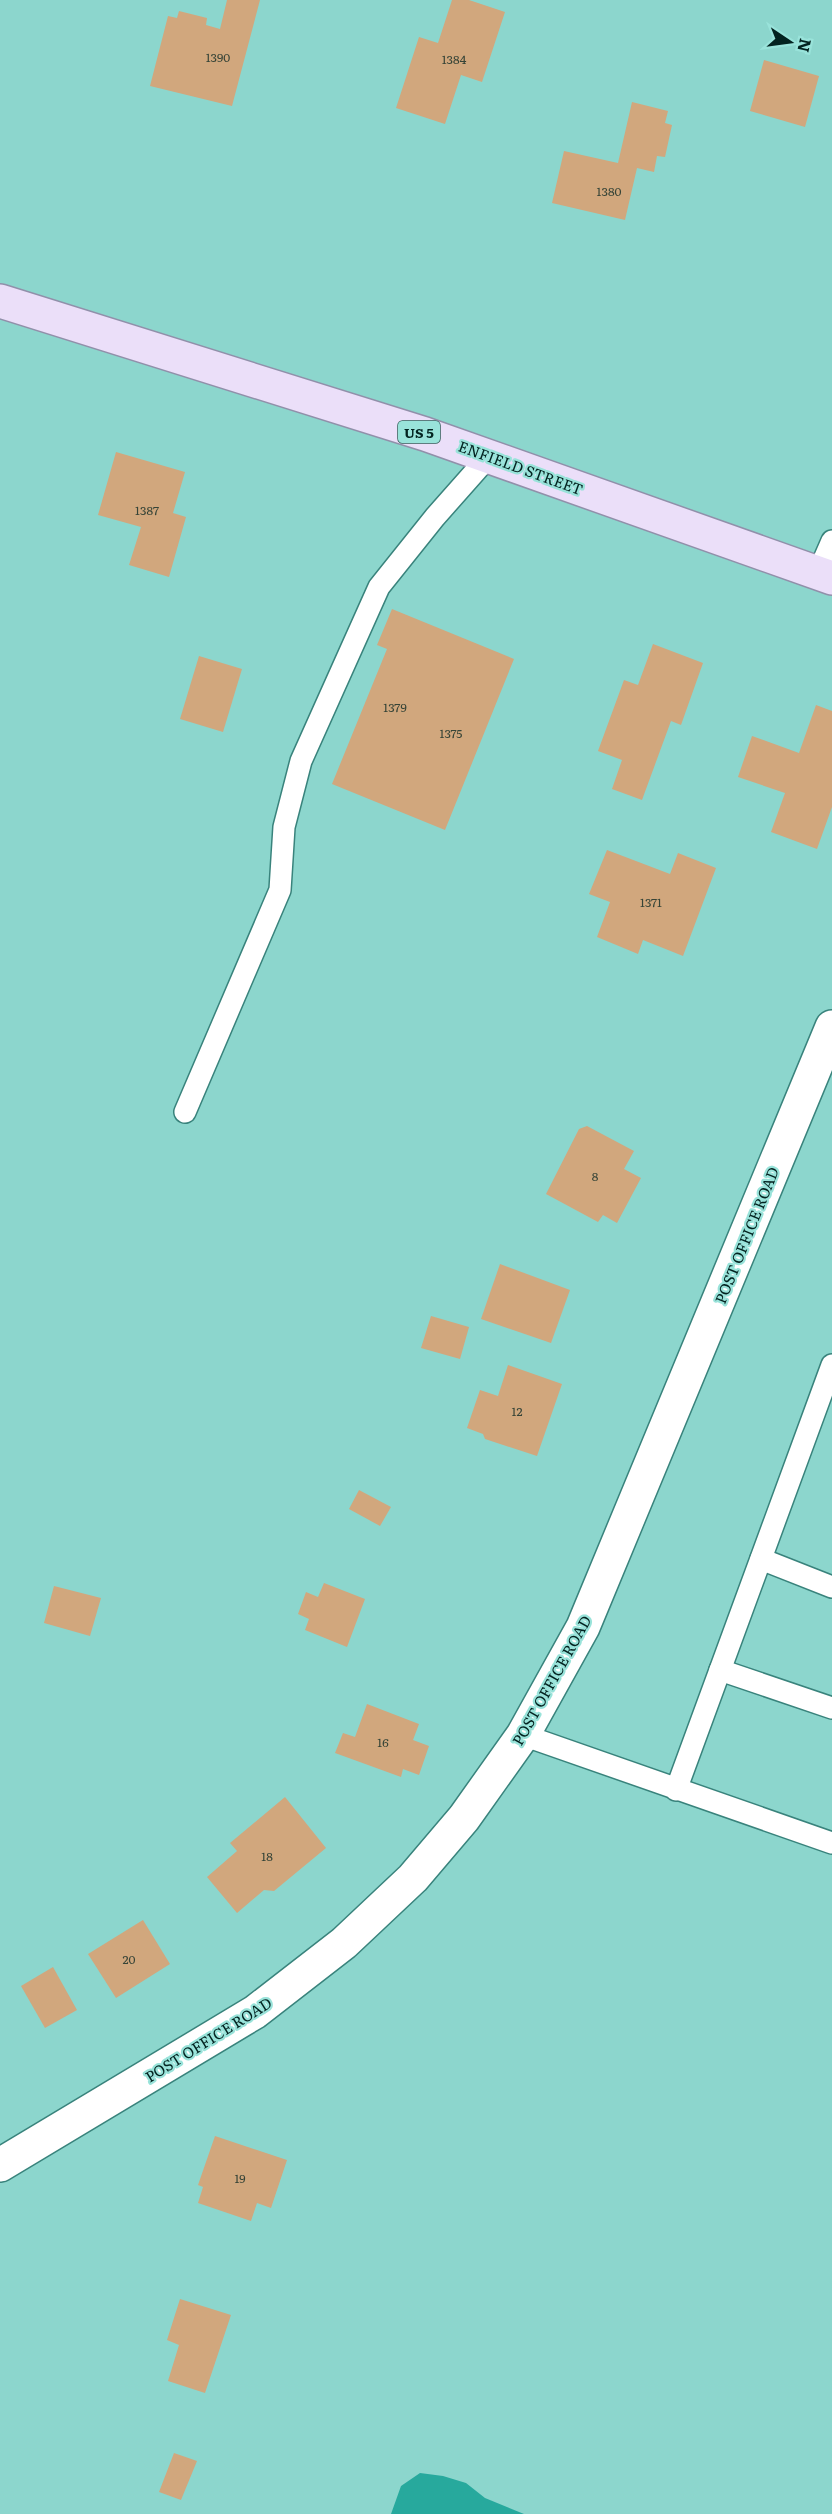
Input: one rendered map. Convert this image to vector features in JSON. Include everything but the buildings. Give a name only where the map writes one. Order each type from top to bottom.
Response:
[{"type":"main road","name":"ENFIELD STREET","points":[[0,301],[489,456],[825,575]]},
{"type":"street","name":"POST OFFICE ROAD","points":[[0,2165],[255,2012],[344,1943],[413,1878],[464,1818],[523,1735],[587,1617],[832,1028]]},
{"type":"lane","points":[[185,1112],[280,890],[284,827],[301,761],[379,586],[435,517],[489,456]]},
{"type":"lane","points":[[825,575],[832,541]]},
{"type":"lane","points":[[676,1790],[832,1365]]},
{"type":"lane","points":[[761,1559],[832,1587]]},
{"type":"lane","points":[[720,1670],[832,1708]]},
{"type":"lane","points":[[523,1735],[832,1843]]},
{"type":"shaded area","points":[[420,2473],[443,2476],[466,2483],[485,2498],[524,2514],[391,2514],[401,2486]]}]
